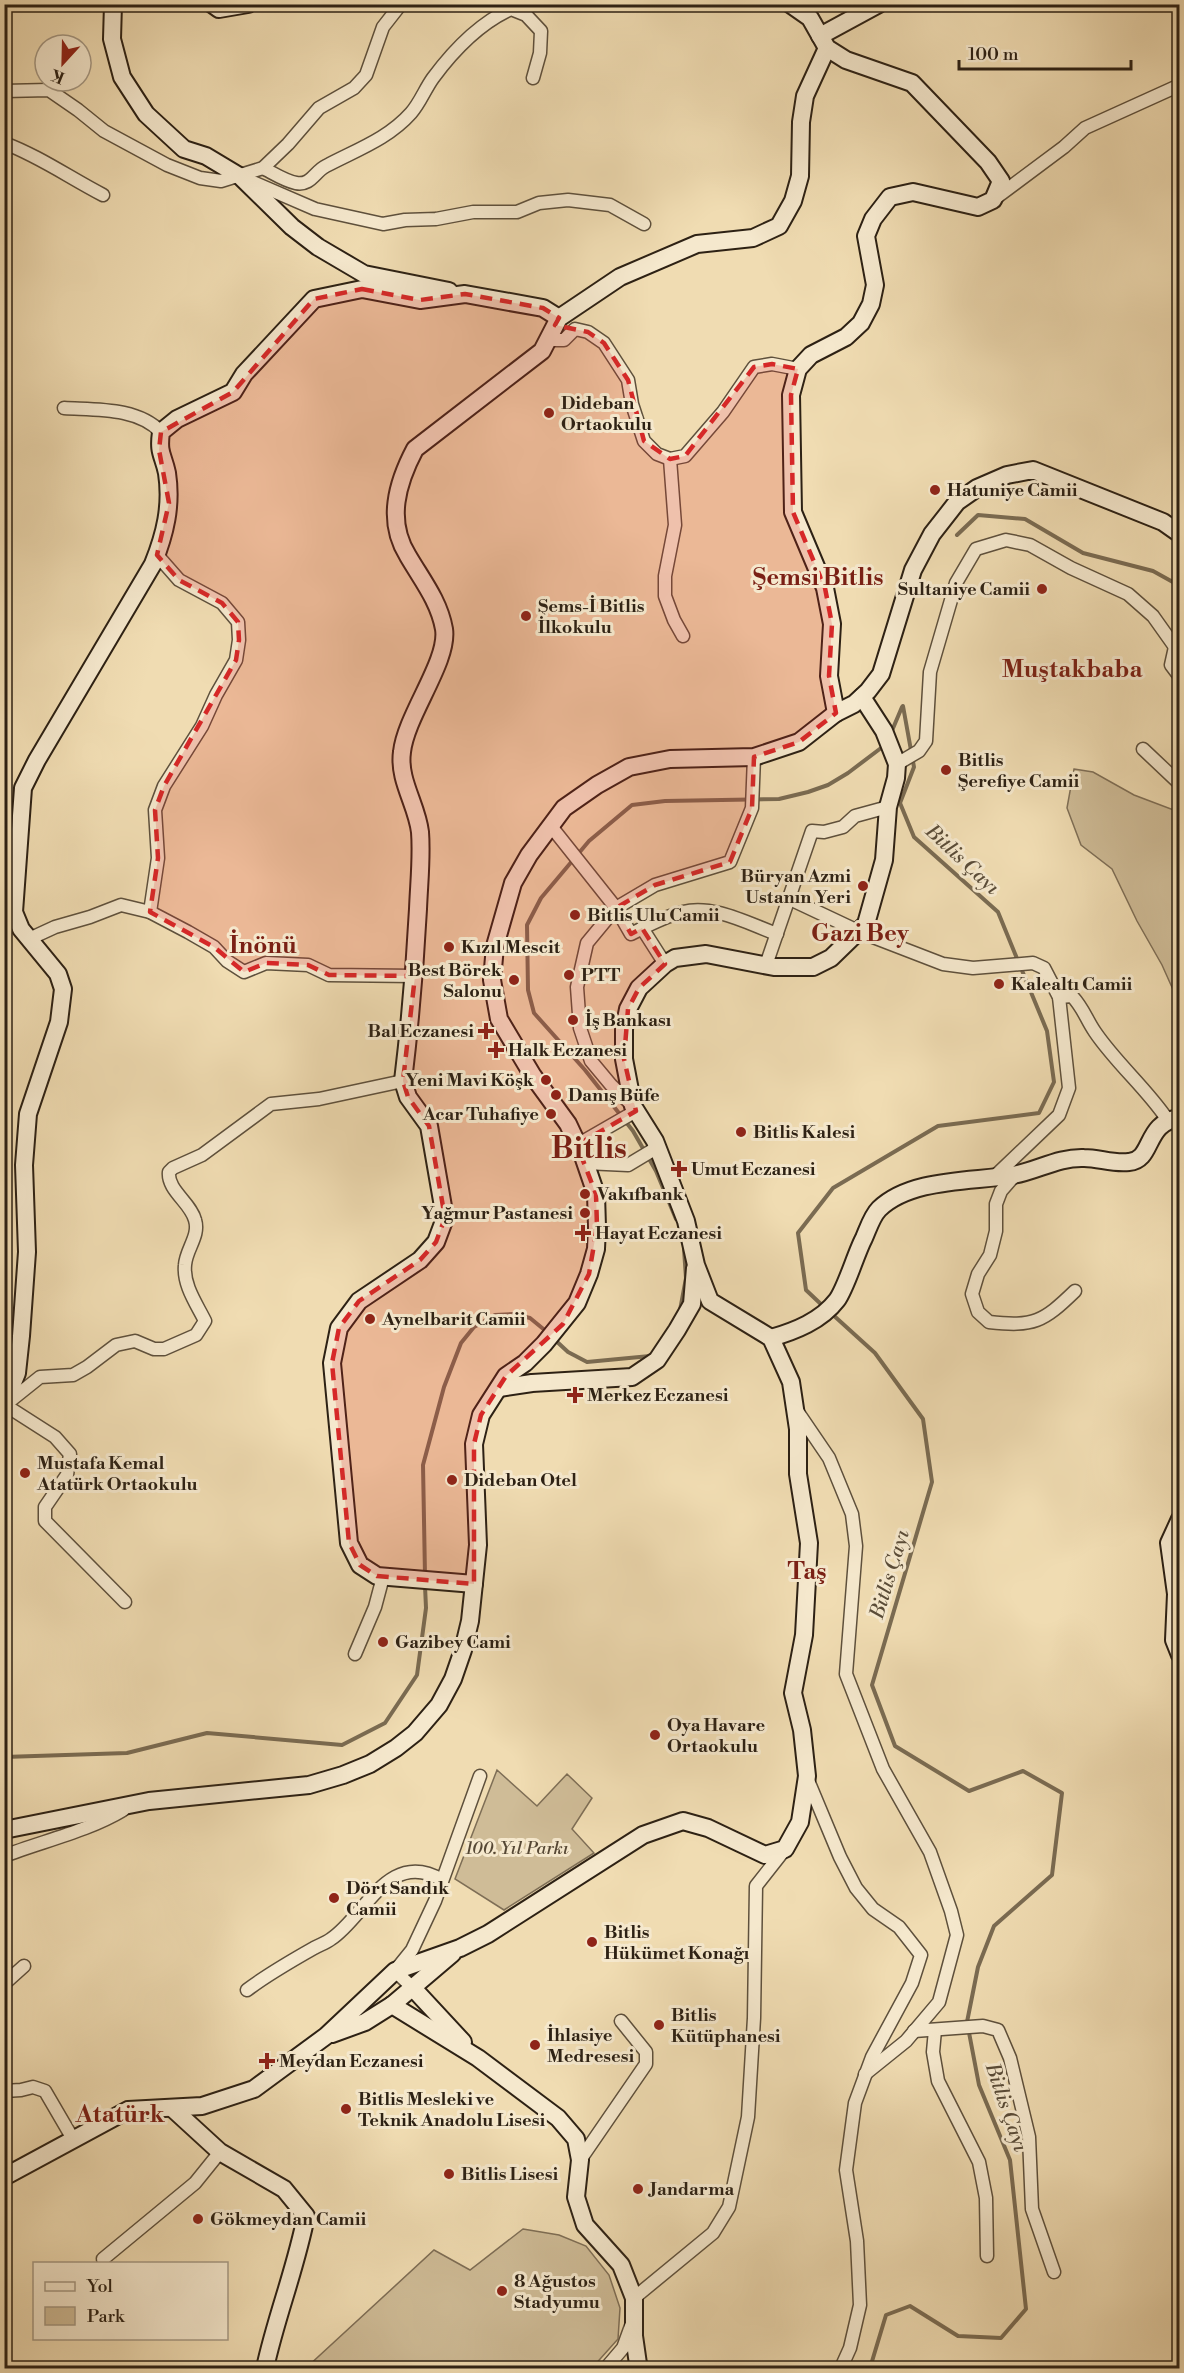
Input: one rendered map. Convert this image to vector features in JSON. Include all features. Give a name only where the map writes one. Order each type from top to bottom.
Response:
[{"type":"street","points":[[113,4],[112,39],[122,77],[146,114],[183,149],[206,156],[241,177],[315,209],[383,224],[405,220],[436,219],[473,212],[517,212],[539,203],[568,200],[610,205],[644,224]]},
{"type":"street","points":[[212,4],[219,9],[248,4]]},
{"type":"street","points":[[4,91],[49,90],[104,131],[167,165],[200,178],[221,181],[241,177],[262,168],[288,144],[319,108],[354,88],[366,75],[383,27],[401,4]]},
{"type":"street","points":[[790,4],[811,11],[823,42],[846,60],[912,83],[988,162],[1001,180],[993,200]]},
{"type":"street","points":[[474,1584],[377,1576],[360,1565],[349,1543],[332,1363],[339,1328],[359,1301],[420,1260],[436,1242],[445,1218],[429,1126],[408,1097],[404,1081],[415,976],[420,862],[419,829],[404,782],[401,754],[408,726],[439,660],[444,631],[434,597],[406,554],[396,526],[396,496],[404,471],[415,449],[542,351],[559,318],[620,277],[697,244],[753,238],[779,226],[793,201],[800,176],[801,122],[805,96],[823,42],[879,4]]},
{"type":"street","points":[[262,168],[297,184],[311,181],[322,167],[365,148],[392,131],[412,112],[433,78],[468,39],[496,16],[511,9],[526,15],[541,31],[540,53],[533,78]]},
{"type":"street","points":[[836,713],[828,676],[832,624],[825,588],[794,512],[791,395],[798,369],[811,355],[846,337],[861,323],[871,304],[874,285],[867,236],[873,219],[890,197],[913,192],[978,207],[993,200],[1064,147],[1085,128],[1179,85]]},
{"type":"street","points":[[4,143],[32,153],[71,179],[103,195]]},
{"type":"street","points":[[241,177],[292,227],[318,247],[364,274],[543,308],[559,318]]},
{"type":"street","points":[[4,1406],[17,1373],[21,1336],[27,1252],[24,1165],[28,1114],[59,1022],[63,989],[58,974],[9,918],[23,788],[37,760],[157,555],[165,536],[169,503],[166,472],[159,450],[161,432],[177,419],[232,392],[244,374],[314,299],[362,289],[420,300],[465,294]]},
{"type":"street","points":[[548,340],[564,340],[575,329],[588,332],[604,342],[628,380],[632,404],[644,441],[657,454],[669,459],[685,456],[723,412],[754,367],[772,364],[798,369]]},
{"type":"street","points":[[64,408],[137,416],[154,425],[161,432]]},
{"type":"street","points":[[669,459],[675,525],[665,576],[665,596],[683,636]]},
{"type":"street","points":[[4,1830],[132,1804],[309,1785],[370,1764],[396,1748],[415,1733],[439,1705],[453,1679],[464,1650],[470,1621],[477,1545],[474,1444],[482,1415],[506,1376],[525,1363],[563,1324],[580,1297],[596,1249],[596,1194],[585,1163],[568,1124],[533,1076],[499,1020],[492,980],[495,946],[513,883],[550,825],[564,808],[597,785],[629,767],[670,759],[754,757],[799,742],[836,713],[862,697],[881,674],[913,570],[932,534],[957,502],[977,488],[1007,476],[1034,470],[1163,522],[1179,534]]},
{"type":"street","points":[[897,758],[919,751],[926,741],[930,672],[956,583],[976,549],[983,546],[1006,540],[1030,545],[1071,568],[1128,594],[1153,616],[1177,648],[1171,665],[1179,677]]},
{"type":"street","points":[[150,912],[158,858],[155,810],[164,786],[202,726],[236,660],[239,640],[238,622],[222,603],[179,580],[157,555]]},
{"type":"street","points":[[633,1111],[624,1059],[627,1009],[639,988],[665,964],[675,958],[706,954],[766,965],[813,967],[831,958],[866,924],[884,860],[888,807],[897,778],[897,758],[884,731],[862,697]]},
{"type":"street","points":[[1143,749],[1179,784]]},
{"type":"street","points":[[634,2298],[713,2233],[729,2207],[748,2117],[754,2018],[756,1886],[785,1849],[800,1822],[807,1776],[802,1731],[793,1694],[804,1635],[809,1543],[798,1474],[796,1410],[791,1382],[771,1338],[710,1301],[696,1265],[686,1221],[656,1149],[633,1111],[591,1061],[580,1028],[577,987],[587,943],[616,908],[655,885],[730,862],[752,808],[754,757]]},
{"type":"street","points":[[766,965],[813,831],[824,832],[843,827],[855,816],[888,807]]},
{"type":"street","points":[[550,825],[616,908],[631,934],[683,911],[718,913],[777,934]]},
{"type":"street","points":[[790,899],[860,932],[943,964],[973,968],[1033,963],[1044,968],[1059,997],[1069,1088],[1059,1115],[994,1177]]},
{"type":"street","points":[[29,939],[54,927],[90,917],[121,904],[150,912],[214,947],[227,961],[244,972],[266,963],[308,965],[329,975],[415,976]]},
{"type":"street","points":[[642,928],[665,964]]},
{"type":"street","points":[[771,1338],[797,1330],[814,1320],[837,1300],[878,1210],[900,1195],[936,1184],[1015,1175],[1059,1160],[1084,1158],[1114,1163],[1132,1162],[1143,1155],[1155,1132],[1173,1119],[1125,1070],[1093,1030],[1084,1009],[1072,996],[1059,997]]},
{"type":"street","points":[[4,1406],[40,1377],[73,1375],[116,1345],[135,1341],[154,1349],[164,1350],[196,1335],[205,1321],[185,1280],[185,1262],[196,1234],[195,1219],[171,1182],[169,1172],[173,1168],[202,1155],[271,1104],[319,1099],[404,1081]]},
{"type":"street","points":[[577,1145],[617,1123],[633,1111]]},
{"type":"street","points":[[585,1163],[628,1165],[656,1149]]},
{"type":"street","points":[[1015,1175],[1001,1191],[996,1203],[996,1231],[990,1255],[978,1274],[972,1294],[978,1312],[988,1322],[1030,1323],[1052,1314],[1075,1291]]},
{"type":"street","points":[[499,1388],[532,1383],[632,1377],[657,1360],[692,1304],[696,1265]]},
{"type":"street","points":[[4,1406],[55,1437],[70,1454],[67,1475],[45,1508],[45,1521],[125,1602]]},
{"type":"street","points":[[796,1410],[829,1458],[852,1514],[856,1546],[846,1674],[883,1769],[930,1852],[957,1935],[939,2002],[906,2041],[865,2074]]},
{"type":"street","points":[[1179,1519],[1169,1543],[1176,1594],[1174,1640],[1179,1655]]},
{"type":"street","points":[[355,1654],[375,1607],[383,1577]]},
{"type":"street","points":[[4,2177],[128,2110],[202,2106],[254,2089],[326,2036],[395,1971],[412,1950],[442,1881],[480,1776]]},
{"type":"street","points":[[807,1776],[840,1857],[856,1888],[873,1909],[899,1927],[921,1955],[912,1983],[872,2056],[855,2103],[846,2170],[857,2241],[860,2305],[850,2348],[841,2368]]},
{"type":"street","points":[[4,1856],[46,1839],[102,1822],[132,1804]]},
{"type":"street","points":[[395,1971],[460,1948],[509,1921],[643,1835],[683,1821],[708,1828],[765,1855],[785,1849]]},
{"type":"street","points":[[247,1989],[262,1978],[332,1939],[374,1892],[405,1873],[421,1871],[442,1881]]},
{"type":"street","points":[[326,2036],[365,2022],[392,2005],[460,1948]]},
{"type":"street","points":[[4,1984],[24,1966]]},
{"type":"street","points":[[395,1971],[478,2058]]},
{"type":"street","points":[[376,1987],[392,2005],[478,2058],[558,2118],[576,2139],[580,2160],[576,2197],[585,2225],[621,2265],[634,2298],[634,2336],[638,2364],[641,2368]]},
{"type":"street","points":[[580,2160],[646,2064],[646,2052],[621,2021]]},
{"type":"street","points":[[914,2031],[983,2026],[998,2030],[1010,2058],[1029,2137],[1032,2209],[1054,2272]]},
{"type":"street","points":[[935,2030],[933,2052],[938,2081],[979,2162],[986,2198],[987,2256]]},
{"type":"street","points":[[4,2091],[33,2087],[45,2091],[73,2139]]},
{"type":"street","points":[[172,2108],[220,2152],[284,2189],[306,2216],[302,2237],[274,2327],[265,2368]]},
{"type":"street","points":[[103,2259],[195,2183],[220,2152]]},
{"type":"street","points":[[606,2368],[623,2348],[634,2319]]},
{"type":"highlighted area","points":[[362,289],[420,300],[465,294],[543,308],[559,318],[555,325],[588,332],[604,343],[628,380],[644,441],[670,459],[685,456],[754,367],[772,364],[798,369],[791,395],[793,512],[825,588],[832,624],[829,676],[836,713],[799,742],[754,757],[752,808],[730,862],[655,885],[616,908],[631,934],[642,928],[665,964],[639,988],[628,1009],[624,1059],[636,1111],[577,1145],[596,1194],[597,1227],[589,1274],[563,1324],[506,1376],[481,1415],[474,1444],[474,1584],[377,1576],[360,1565],[349,1543],[332,1363],[339,1328],[359,1301],[420,1260],[436,1242],[445,1218],[429,1126],[408,1097],[403,1081],[415,976],[329,975],[308,965],[266,963],[244,972],[214,947],[150,912],[158,858],[155,810],[164,786],[236,660],[239,640],[238,622],[222,603],[179,580],[157,555],[169,503],[159,450],[161,432],[233,392],[314,299]]},
{"type":"green space","points":[[1074,769],[1093,772],[1134,795],[1179,812],[1179,1003],[1112,869],[1081,845],[1067,808]]},
{"type":"green space","name":"100. Yıl Parkı","points":[[497,1770],[537,1806],[567,1774],[592,1798],[572,1829],[594,1853],[504,1910],[455,1879]]},
{"type":"green space","name":"8 Ağustos Stadyumu","points":[[523,2229],[559,2235],[586,2246],[609,2275],[620,2308],[618,2339],[592,2368],[306,2368],[434,2250],[470,2270]]},
{"type":"waterway","name":"Bitlis Çayı","points":[[957,535],[978,515],[1025,519],[1083,553],[1153,571],[1180,586]]},
{"type":"waterway","name":"Bitlis Çayı","points":[[903,706],[914,767],[900,803],[914,837],[998,912],[1018,961]]},
{"type":"waterway","points":[[891,733],[902,707]]},
{"type":"waterway","points":[[676,1219],[656,1171],[633,1131],[585,1070],[534,1013],[528,990],[527,925],[541,898],[589,841],[632,805],[665,801],[779,799],[828,785],[885,745]]},
{"type":"waterway","name":"Bitlis Çayı","points":[[824,1307],[806,1290],[798,1233],[833,1188],[938,1126],[1039,1113],[1054,1082],[1047,1031],[1021,968]]},
{"type":"waterway","points":[[680,1310],[686,1278],[684,1249]]},
{"type":"waterway","points":[[425,1575],[423,1465],[444,1387],[461,1343],[474,1327],[495,1315],[513,1314],[530,1318],[547,1332]]},
{"type":"waterway","name":"Bitlis Çayı","points":[[832,1314],[875,1353],[923,1419],[932,1482],[872,1685],[895,1746],[969,1791],[1023,1771],[1062,1793],[1052,1875],[994,1926],[978,1967],[967,2022],[979,2085],[1010,2160],[1026,2309],[1001,2338],[958,2336],[910,2306],[886,2315],[870,2368]]},
{"type":"waterway","points":[[554,1339],[568,1352],[587,1362],[650,1356]]},
{"type":"waterway","points":[[4,1757],[127,1753],[207,1733],[342,1745],[385,1723],[417,1675],[426,1608],[425,1586]]},
{"type":"place","name":"Dideban Ortaokulu","points":[[549,413]]},
{"type":"place","name":"Hatuniye Camii","points":[[935,490]]},
{"type":"place","name":"Sultaniye Camii","points":[[1042,589]]},
{"type":"place","name":"Şems-İ Bitlis İlkokulu","points":[[526,616]]},
{"type":"place","name":"Bitlis Şerefiye Camii","points":[[946,770]]},
{"type":"place","name":"Büryan Azmi Ustanın Yeri","points":[[863,886]]},
{"type":"place","name":"Bitlis Ulu Camii","points":[[575,915]]},
{"type":"place","name":"Kızıl Mescit","points":[[449,947]]},
{"type":"place","name":"PTT","points":[[569,975]]},
{"type":"place","name":"Best Börek Salonu","points":[[514,980]]},
{"type":"place","name":"Kalealtı Camii","points":[[999,984]]},
{"type":"place","name":"İş Bankası","points":[[573,1020]]},
{"type":"place","name":"Bal Eczanesi","points":[[486,1031]]},
{"type":"place","name":"Halk Eczanesi","points":[[496,1050]]},
{"type":"place","name":"Yeni Mavi Köşk","points":[[546,1080]]},
{"type":"place","name":"Danış Büfe","points":[[556,1095]]},
{"type":"place","name":"Acar Tuhafiye","points":[[551,1114]]},
{"type":"place","name":"Bitlis Kalesi","points":[[741,1132]]},
{"type":"place","name":"Umut Eczanesi","points":[[679,1169]]},
{"type":"place","name":"Vakıfbank","points":[[585,1194]]},
{"type":"place","name":"Yağmur Pastanesi","points":[[585,1213]]},
{"type":"place","name":"Hayat Eczanesi","points":[[583,1233]]},
{"type":"place","name":"Aynelbarit Camii","points":[[370,1319]]},
{"type":"place","name":"Merkez Eczanesi","points":[[575,1395]]},
{"type":"place","name":"Mustafa Kemal Atatürk Ortaokulu","points":[[25,1473]]},
{"type":"place","name":"Dideban Otel","points":[[452,1480]]},
{"type":"place","name":"Gazibey Cami","points":[[383,1642]]},
{"type":"place","name":"Oya Havare Ortaokulu","points":[[655,1735]]},
{"type":"place","name":"Dört Sandık Camii","points":[[334,1898]]},
{"type":"place","name":"Bitlis Hükümet Konağı","points":[[592,1942]]},
{"type":"place","name":"Bitlis Kütüphanesi","points":[[659,2025]]},
{"type":"place","name":"İhlasiye Medresesi","points":[[535,2045]]},
{"type":"place","name":"Meydan Eczanesi","points":[[267,2061]]},
{"type":"place","name":"Bitlis Mesleki ve Teknik Anadolu Lisesi","points":[[346,2109]]},
{"type":"place","name":"Bitlis Lisesi","points":[[449,2174]]},
{"type":"place","name":"Jandarma","points":[[638,2189]]},
{"type":"place","name":"Gökmeydan Camii","points":[[198,2219]]},
{"type":"place","name":"8 Ağustos Stadyumu","points":[[502,2291]]},
{"type":"district","name":"Şemsi Bitlis","points":[[818,577]]},
{"type":"district","name":"Muştakbaba","points":[[1072,669]]},
{"type":"district","name":"Gazi Bey","points":[[860,933]]},
{"type":"district","name":"İnönü","points":[[263,945]]},
{"type":"district","name":"Bitlis","points":[[589,1148]]},
{"type":"district","name":"Taş","points":[[807,1571]]},
{"type":"district","name":"Atatürk","points":[[120,2114]]}]
